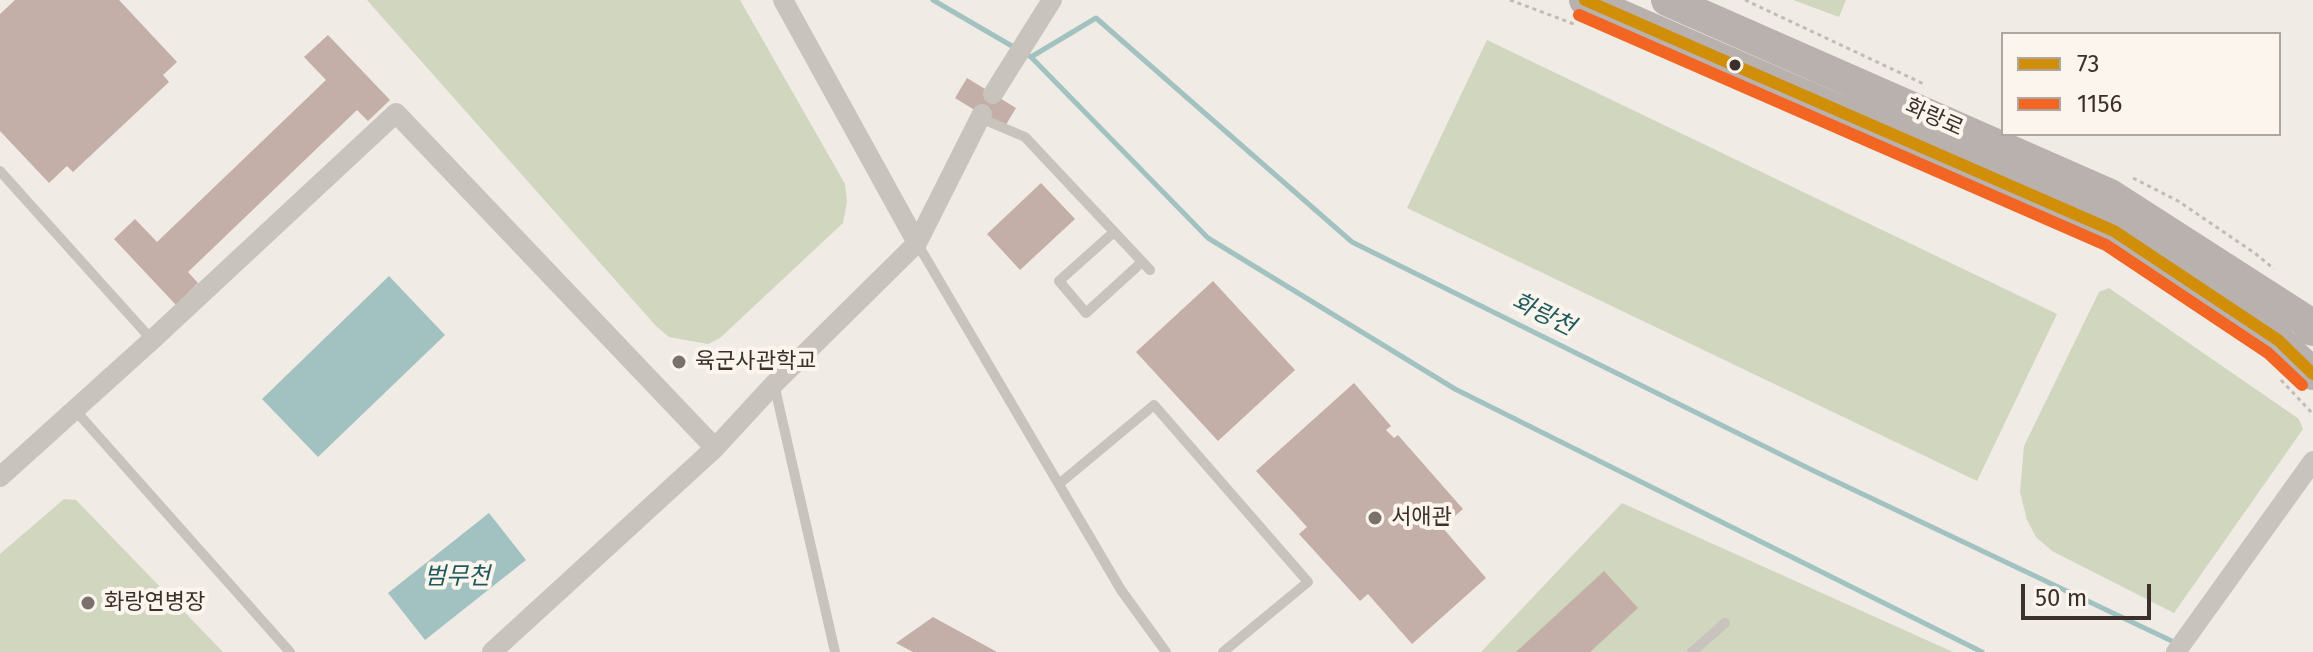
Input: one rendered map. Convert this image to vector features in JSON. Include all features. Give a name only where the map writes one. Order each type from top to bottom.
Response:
[{"type":"main road","name":"화랑로","points":[[1683,3],[2110,195],[2303,319],[2313,330]]},
{"type":"main road","name":"화랑로","points":[[1582,12],[1676,38],[2114,231],[2278,340],[2313,374]]},
{"type":"street","points":[[783,0],[917,243]]},
{"type":"street","points":[[993,92],[1049,3]]},
{"type":"street","points":[[1676,38],[1683,3]]},
{"type":"street","points":[[0,477],[396,113],[715,448]]},
{"type":"street","points":[[492,652],[715,448],[774,384],[917,243],[981,116]]},
{"type":"street","points":[[2181,645],[2313,461]]},
{"type":"lane","points":[[981,116],[1025,137],[1146,266],[1086,313],[1059,281],[1114,232]]},
{"type":"lane","points":[[0,171],[152,340]]},
{"type":"lane","points":[[917,243],[1121,590],[1166,652]]},
{"type":"lane","points":[[774,384],[835,652]]},
{"type":"lane","points":[[1059,484],[1154,405],[1308,582],[1223,652]]},
{"type":"lane","points":[[75,410],[290,652]]},
{"type":"lane","points":[[1692,652],[1725,623]]},
{"type":"path","points":[[1510,0],[1582,12]]},
{"type":"path","points":[[1745,0],[1936,90]]},
{"type":"path","points":[[2275,373],[2313,414]]},
{"type":"green space","points":[[367,0],[740,0],[845,184],[847,202],[843,223],[720,338],[708,344],[669,337]]},
{"type":"green space","points":[[1793,0],[1846,0],[1839,17]]},
{"type":"green space","points":[[1487,40],[2057,314],[1977,481],[1407,208]]},
{"type":"green space","points":[[2109,288],[2299,419],[2303,429],[2174,613],[2052,551],[2036,537],[2027,520],[2020,492],[2024,446],[2099,292]]},
{"type":"green space","name":"화랑연병장","points":[[64,499],[76,500],[223,652],[0,652],[0,554]]},
{"type":"green space","points":[[1622,503],[1953,652],[1481,652]]},
{"type":"water","points":[[389,276],[445,335],[318,457],[262,399]]},
{"type":"water","name":"범무천","points":[[489,513],[526,560],[425,640],[388,593]]},
{"type":"building","points":[[15,0],[119,0],[177,62],[163,75],[169,82],[73,172],[67,166],[49,183],[0,131],[0,14]]},
{"type":"building","points":[[328,35],[390,100],[368,121],[357,110],[188,272],[198,283],[176,305],[114,239],[135,219],[157,242],[326,80],[304,57]]},
{"type":"building","points":[[967,78],[1016,108],[1004,128],[955,98]]},
{"type":"building","points":[[1041,183],[1075,219],[1020,270],[987,234]]},
{"type":"building","points":[[1213,281],[1295,370],[1218,441],[1136,352]]},
{"type":"building","name":"서애관","points":[[1354,383],[1391,426],[1386,430],[1394,438],[1398,435],[1463,509],[1442,527],[1486,578],[1412,644],[1368,594],[1360,601],[1299,534],[1307,527],[1256,471]]},
{"type":"building","points":[[1604,571],[1638,608],[1590,652],[1516,652]]},
{"type":"building","points":[[933,617],[997,652],[913,652],[896,643]]},
{"type":"waterway","name":"화랑천","points":[[933,0],[1017,49]]},
{"type":"waterway","name":"화랑천","points":[[1026,54],[1031,57],[1096,18],[1352,242],[1814,471],[2176,643]]},
{"type":"waterway","points":[[1031,57],[1208,238],[1455,389],[1982,652]]},
{"type":"transit line","name":"73","points":[[1585,0],[2114,231],[2278,340],[2313,374]]},
{"type":"transit line","name":"1156","points":[[1579,15],[2106,245],[2268,353],[2302,385]]},
{"type":"place","name":"육군사관학교","points":[[679,362]]},
{"type":"place","name":"서애관","points":[[1375,518]]},
{"type":"place","name":"화랑연병장","points":[[88,603]]}]
